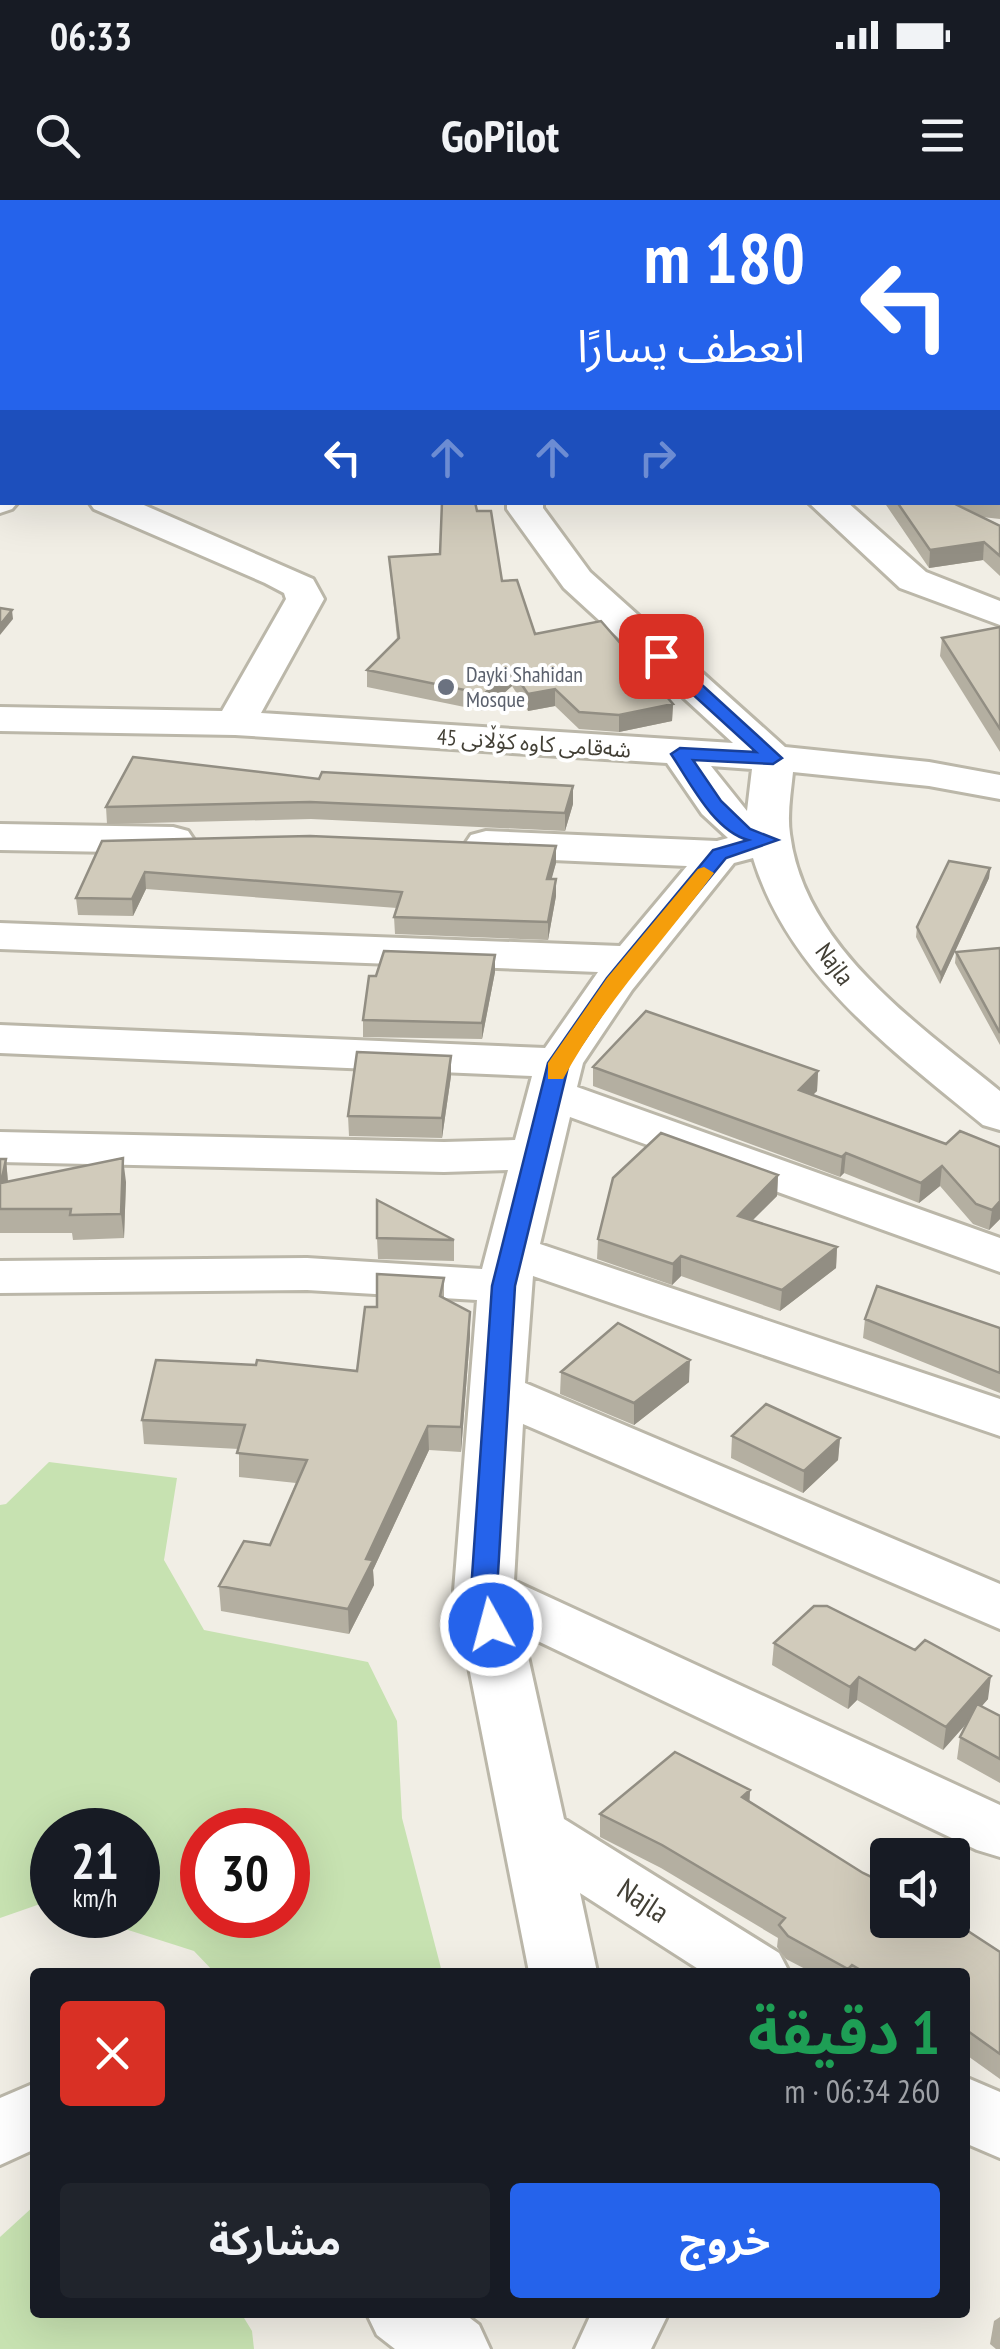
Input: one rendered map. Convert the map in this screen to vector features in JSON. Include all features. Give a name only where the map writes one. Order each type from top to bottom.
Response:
[{"type":"street","points":[[113,505],[300,587],[305,599],[235,723]]},
{"type":"street","points":[[525,505],[577,580],[773,758]]},
{"type":"street","points":[[828,505],[913,580],[1000,614]]},
{"type":"street","name":"شەقامی کاوە کۆڵانی 45","points":[[0,719],[235,723],[773,758],[929,774],[1000,786]]},
{"type":"street","points":[[562,1968],[484,1591],[508,1269],[555,1078],[634,960],[744,847],[744,833],[714,804],[680,754]]},
{"type":"street","name":"Najla","points":[[773,758],[744,847],[864,1002],[1000,1115]]},
{"type":"street","points":[[0,836],[116,841],[213,839]]},
{"type":"street","points":[[447,842],[744,847]]},
{"type":"street","points":[[0,936],[634,960]]},
{"type":"street","points":[[0,1039],[555,1078],[1000,1256]]},
{"type":"street","points":[[0,1147],[444,1157],[535,1154]]},
{"type":"street","points":[[0,1277],[508,1269],[1000,1418]]},
{"type":"street","points":[[497,1392],[1000,1608]]},
{"type":"street","points":[[484,1591],[1000,1832]]},
{"type":"street","name":"Najla","points":[[531,1830],[749,1968]]},
{"type":"street","points":[[970,2109],[1000,2129]]},
{"type":"street","points":[[0,2135],[30,2115]]},
{"type":"street","points":[[412,2318],[452,2349]]},
{"type":"street","points":[[612,2349],[628,2318]]},
{"type":"green space","points":[[49,1462],[177,1478],[164,1560],[204,1630],[368,1662],[397,1721],[402,1818],[441,1968],[210,1968],[194,1951],[153,1938],[160,1938],[160,1808],[30,1808],[30,1908],[0,1918],[0,1505],[6,1504]]},
{"type":"green space","points":[[30,2210],[30,2318],[244,2318],[252,2331],[254,2349],[0,2349],[0,2237]]},
{"type":"building","points":[[442,505],[476,505],[477,511],[491,511],[502,581],[517,580],[535,634],[601,621],[673,704],[619,715],[579,712],[555,689],[528,694],[512,670],[484,694],[367,670],[399,638],[389,557],[440,554]]},
{"type":"building","points":[[899,505],[957,505],[1000,526],[1000,556],[984,542],[930,550]]},
{"type":"building","points":[[0,608],[12,610],[0,625]]},
{"type":"building","points":[[1000,627],[1000,729],[942,638]]},
{"type":"building","points":[[133,757],[319,779],[322,772],[573,786],[565,813],[310,802],[106,807]]},
{"type":"building","points":[[310,836],[556,846],[547,879],[556,879],[548,922],[394,917],[402,892],[145,872],[132,899],[76,898],[102,841]]},
{"type":"building","points":[[949,861],[990,868],[941,974],[917,927]]},
{"type":"building","points":[[1000,948],[1000,1033],[956,952]]},
{"type":"building","points":[[384,951],[495,955],[482,1023],[363,1020],[369,976],[376,976]]},
{"type":"building","points":[[646,1011],[818,1071],[799,1090],[946,1144],[960,1131],[1000,1147],[1000,1201],[992,1210],[976,1204],[942,1166],[921,1183],[846,1153],[842,1157],[593,1067]]},
{"type":"building","points":[[357,1052],[451,1056],[442,1118],[348,1116]]},
{"type":"building","points":[[661,1133],[778,1175],[738,1216],[837,1247],[782,1290],[681,1256],[673,1264],[598,1239],[613,1178]]},
{"type":"building","points":[[123,1158],[121,1214],[70,1215],[71,1209],[0,1209],[0,1159],[6,1159],[1,1183]]},
{"type":"building","points":[[377,1200],[454,1240],[377,1238]]},
{"type":"building","points":[[377,1274],[444,1278],[440,1296],[470,1312],[461,1427],[428,1426],[366,1559],[373,1560],[348,1609],[219,1586],[244,1541],[270,1545],[307,1460],[237,1453],[245,1425],[142,1420],[156,1360],[256,1365],[257,1360],[357,1371],[365,1307],[377,1307]]},
{"type":"building","points":[[877,1286],[1000,1328],[1000,1373],[865,1319]]},
{"type":"building","points":[[618,1323],[690,1360],[634,1403],[561,1372]]},
{"type":"building","points":[[766,1404],[840,1438],[804,1471],[732,1436]]},
{"type":"building","points":[[814,1606],[827,1606],[915,1650],[925,1640],[991,1676],[946,1727],[859,1677],[850,1687],[774,1643]]},
{"type":"building","points":[[977,1704],[1000,1716],[1000,1759],[960,1737]]},
{"type":"building","points":[[675,1752],[750,1790],[742,1797],[870,1876],[870,1938],[970,1938],[970,1932],[1000,1952],[1000,2054],[970,2033],[970,1968],[846,1968],[788,1936],[779,1925],[785,1918],[662,1845],[600,1814]]},
{"type":"slow traffic","points":[[556,1074],[558,1063],[614,982],[704,873]]},
{"type":"place","name":"Dayki Shahidan Mosque","points":[[446,687]]},
{"type":"route","points":[[491,1625],[484,1591],[504,1286],[558,1063],[614,982],[720,854],[768,840],[744,833],[714,804],[680,754],[773,758],[661,656]]}]
